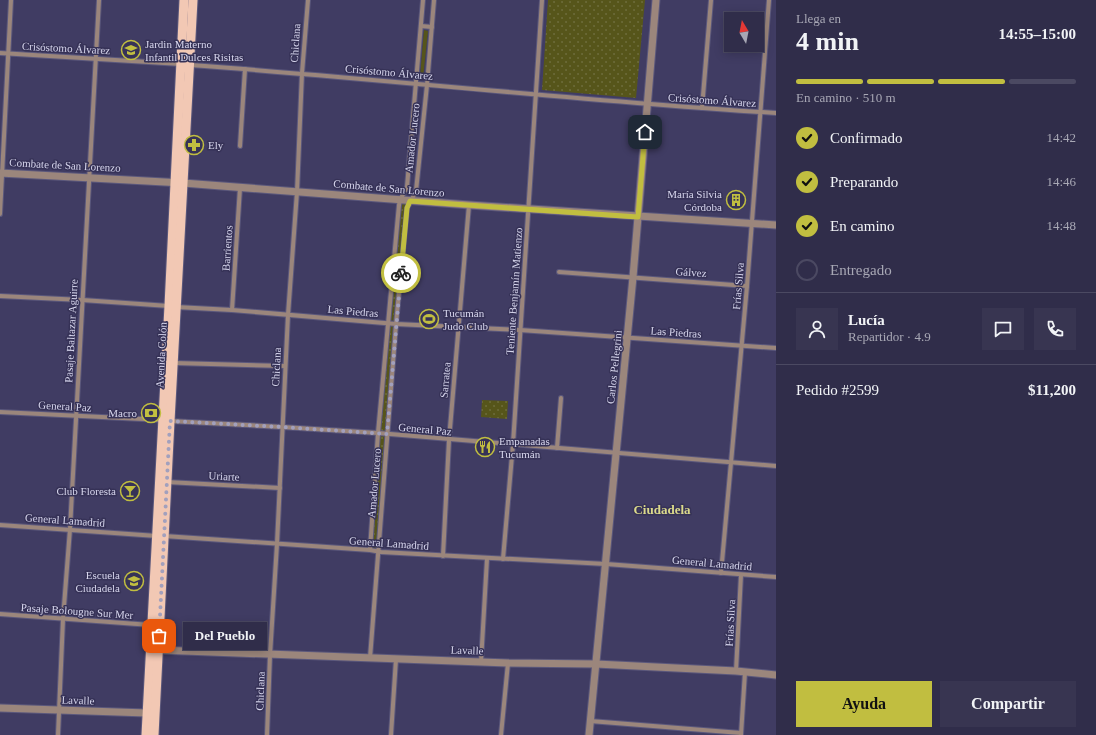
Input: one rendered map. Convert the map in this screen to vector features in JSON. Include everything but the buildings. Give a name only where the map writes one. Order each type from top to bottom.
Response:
[{"type":"main road","name":"Avenida Colón","points":[[146,735],[151,713],[158,650],[166,421],[185,65],[184,0]]},
{"type":"main road","name":"Avenida Colón","points":[[185,65],[193,0]]},
{"type":"main road","name":"Avenida Colón","points":[[154,735],[151,713],[153,625],[166,482],[166,421],[173,363],[173,307]]},
{"type":"street","points":[[0,214],[11,0]]},
{"type":"street","name":"Pasaje Baltazar Aguirre","points":[[58,735],[98,0]]},
{"type":"street","name":"Chiclana","points":[[267,735],[285,366],[297,192],[302,73],[308,0]]},
{"type":"street","name":"Amador Lucero","points":[[370,550],[388,323],[400,200],[408,187],[423,0]]},
{"type":"street","name":"Amador Lucero","points":[[370,658],[396,324],[407,208],[416,190],[434,0]]},
{"type":"street","name":"Teniente Benjamín Matienzo","points":[[503,559],[542,0]]},
{"type":"street","name":"Carlos Pellegrini","points":[[589,735],[633,277],[656,0]]},
{"type":"street","points":[[702,108],[711,0]]},
{"type":"street","name":"Frías Silva","points":[[721,573],[747,286],[768,0]]},
{"type":"street","points":[[421,26],[432,27]]},
{"type":"street","name":"Crisóstomo Álvarez","points":[[0,53],[302,73],[536,95],[776,113]]},
{"type":"street","points":[[240,146],[244,69]]},
{"type":"street","points":[[412,139],[421,139]]},
{"type":"street","name":"Combate de San Lorenzo","points":[[1,173],[179,183],[410,201],[776,225]]},
{"type":"street","name":"Barrientos","points":[[232,310],[240,188]]},
{"type":"street","name":"Sarratea","points":[[443,556],[450,440],[469,205]]},
{"type":"street","name":"Gálvez","points":[[559,272],[747,286]]},
{"type":"street","name":"Las Piedras","points":[[0,296],[232,310],[396,324],[520,330],[776,348]]},
{"type":"street","points":[[173,363],[285,366]]},
{"type":"street","points":[[557,448],[561,398]]},
{"type":"street","name":"General Paz","points":[[0,412],[387,434],[776,466]]},
{"type":"street","name":"Uriarte","points":[[166,482],[280,488]]},
{"type":"street","name":"General Lamadrid","points":[[0,525],[370,550],[378,552],[487,559],[606,564],[776,577]]},
{"type":"street","points":[[481,662],[487,559]]},
{"type":"street","name":"Frías Silva","points":[[736,672],[742,575]]},
{"type":"street","name":"Pasaje Bolougne Sur Mer","points":[[0,614],[153,625]]},
{"type":"street","name":"Lavalle","points":[[158,650],[508,663],[596,664],[776,675]]},
{"type":"street","points":[[392,735],[396,659]]},
{"type":"street","points":[[501,735],[508,663]]},
{"type":"street","points":[[590,721],[741,734],[745,672]]},
{"type":"street","name":"Lavalle","points":[[0,708],[151,713]]},
{"type":"shaded area","points":[[548,0],[645,0],[636,98],[542,90]]},
{"type":"shaded area","points":[[424,30],[428,31],[423,78],[420,77]]},
{"type":"shaded area","points":[[402,202],[406,203],[394,321],[390,320]]},
{"type":"shaded area","points":[[390,325],[394,325],[385,432],[380,431]]},
{"type":"shaded area","points":[[482,400],[508,401],[507,419],[481,417]]},
{"type":"shaded area","points":[[380,436],[385,436],[376,549],[372,548]]},
{"type":"way so far","points":[[159,636],[170,421],[387,434],[401,273]]},
{"type":"place","name":"Jardin Materno Infantil Dulces Risitas","points":[[131,50]]},
{"type":"place","name":"Ely","points":[[194,145]]},
{"type":"place","name":"María Silvia Córdoba","points":[[736,200]]},
{"type":"place","name":"Tucumán Judo Club","points":[[429,319]]},
{"type":"place","name":"Macro","points":[[151,413]]},
{"type":"place","name":"Empanadas Tucumán","points":[[485,447]]},
{"type":"place","name":"Club Floresta","points":[[130,491]]},
{"type":"place","name":"Escuela Ciudadela","points":[[134,581]]},
{"type":"place","name":"Del Pueblo","points":[[159,636]]},
{"type":"district","name":"Ciudadela","points":[[662,509]]},
{"type":"route","points":[[401,273],[407,208],[410,201],[638,217],[645,132]]}]
